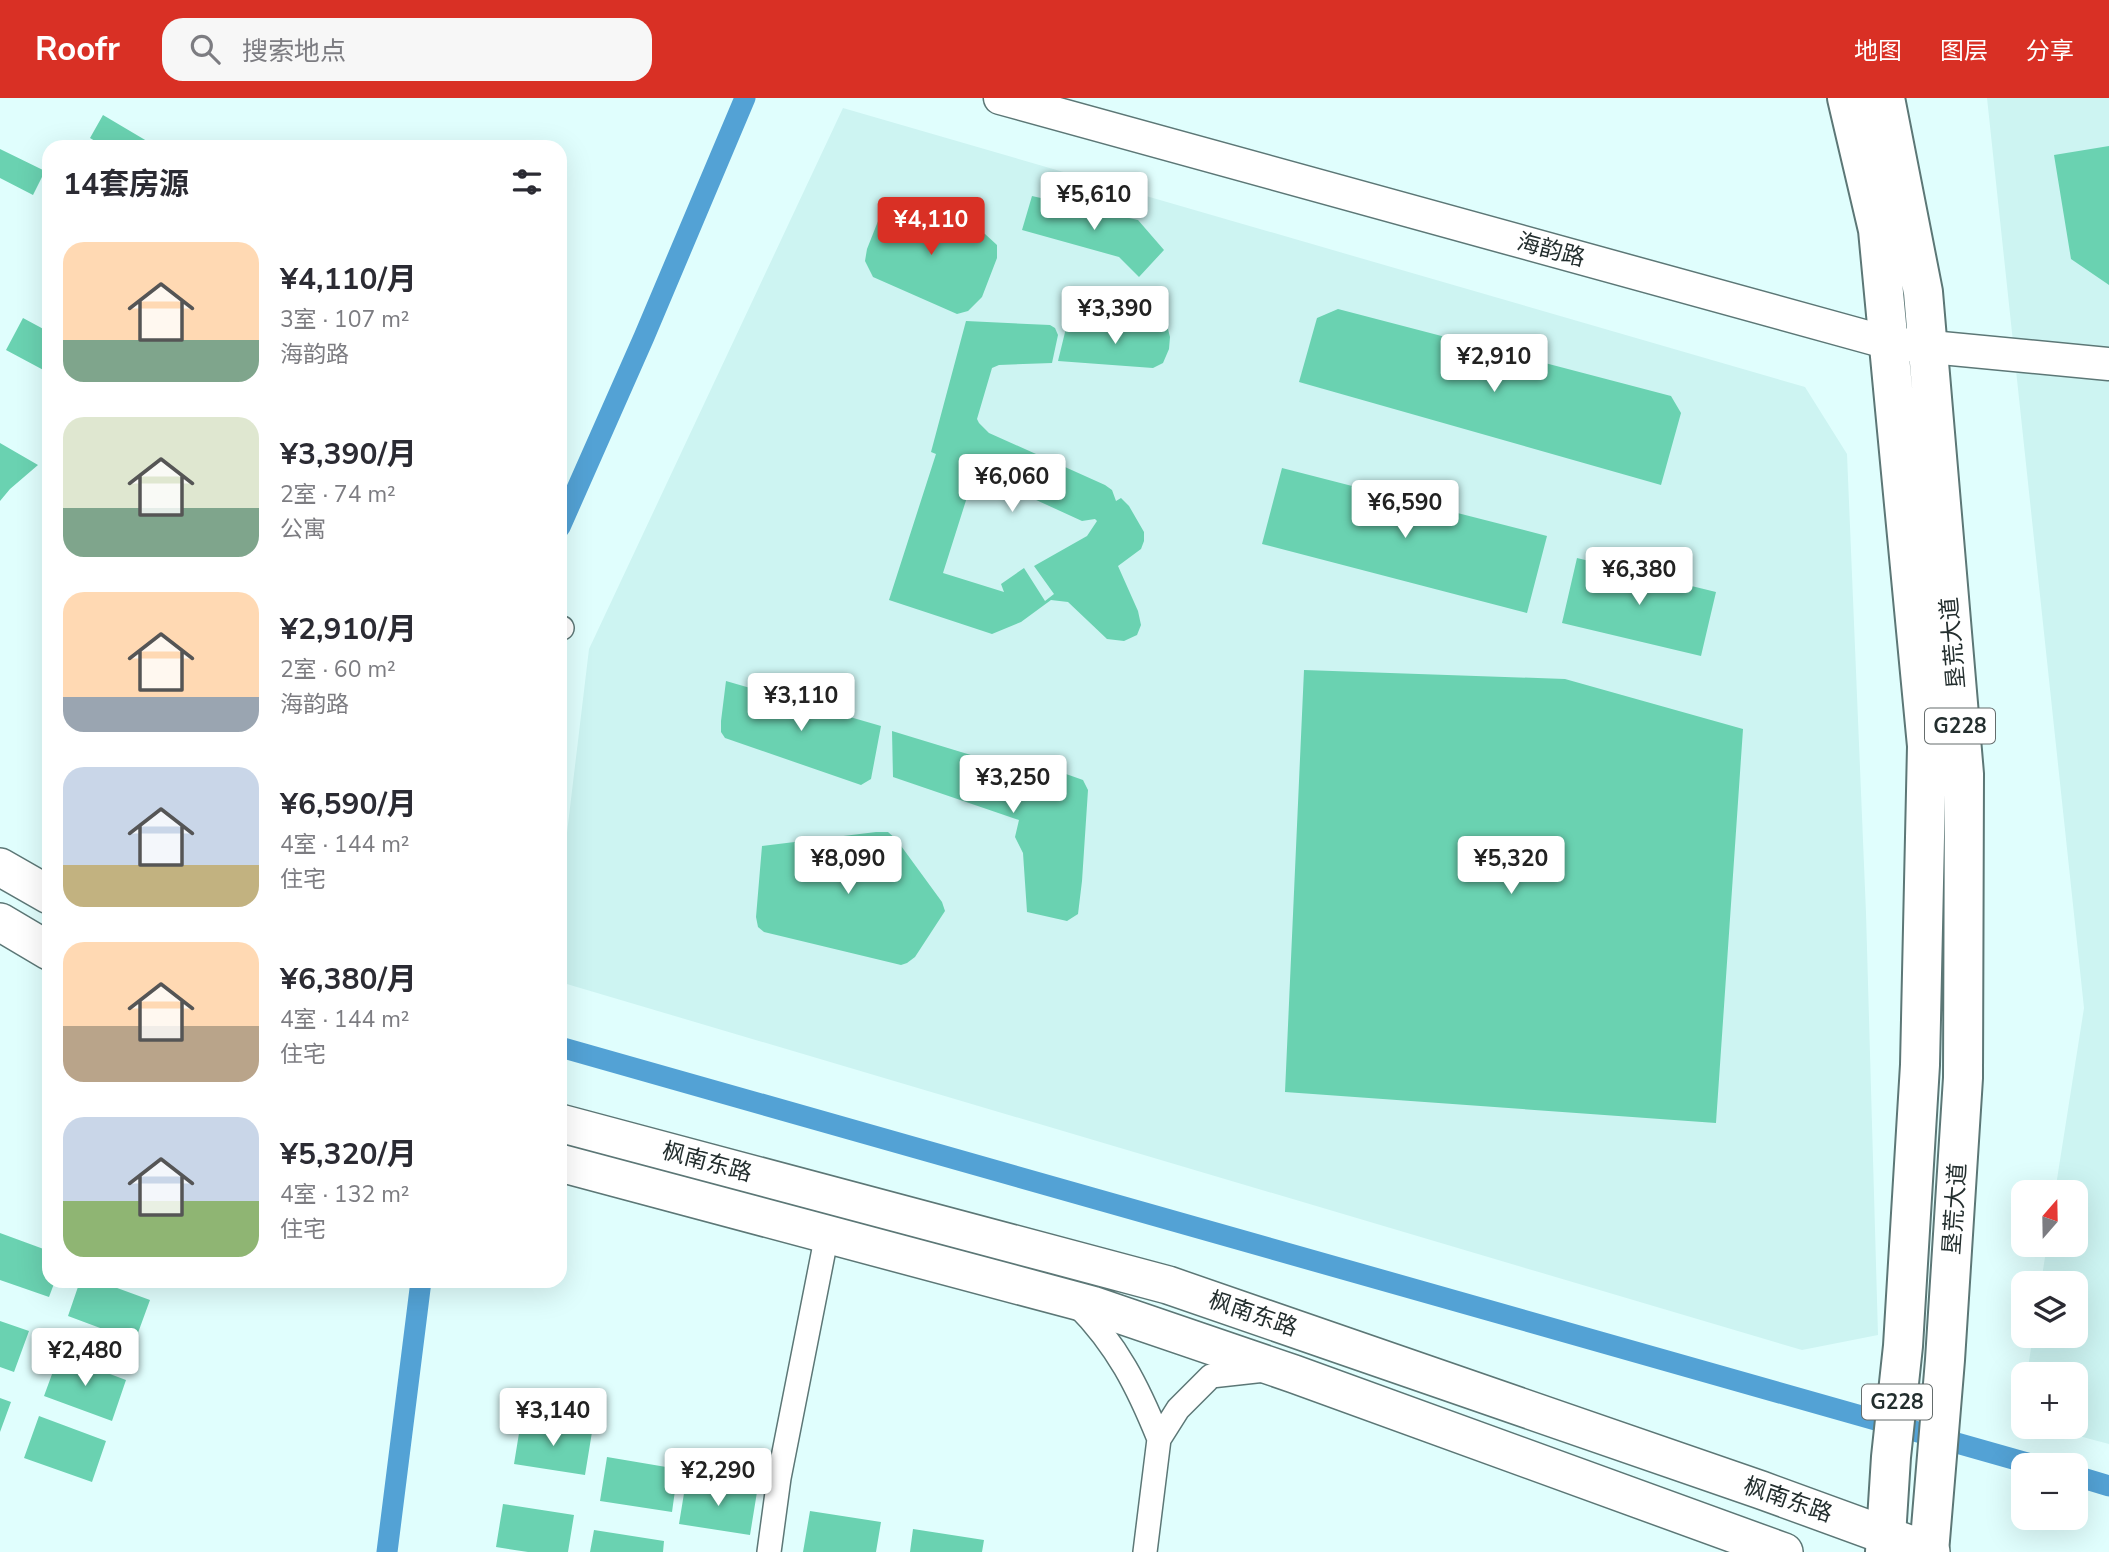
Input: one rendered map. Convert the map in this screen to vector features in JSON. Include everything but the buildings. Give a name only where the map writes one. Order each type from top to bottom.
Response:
[{"type":"highway","name":"垦荒大道","points":[[1847,98],[1878,230],[1927,746],[1920,1065],[1903,1346],[1885,1544]]},
{"type":"highway","name":"垦荒大道","points":[[1885,98],[1923,292],[1964,774],[1963,1078],[1945,1360],[1929,1552]]},
{"type":"main road","name":"海韵路","points":[[1000,98],[1889,343],[2109,364]]},
{"type":"main road","points":[[0,867],[42,891]]},
{"type":"main road","points":[[0,922],[42,947]]},
{"type":"main road","name":"枫南东路","points":[[567,1125],[1168,1285],[1885,1544],[1929,1552]]},
{"type":"main road","name":"枫南东路","points":[[567,1165],[1069,1298],[1279,1369],[1784,1552]]},
{"type":"street","points":[[769,1552],[779,1478],[827,1234]]},
{"type":"street","points":[[1069,1298],[1115,1347],[1144,1401],[1158,1439],[1145,1552]]},
{"type":"street","points":[[1158,1439],[1178,1409],[1211,1376],[1279,1369]]},
{"type":"shaded area","points":[[1987,98],[2109,98],[2109,1444],[2088,1438],[2088,1362],[2029,1362],[2031,1348],[2088,1348],[2088,1271],[2043,1271],[2045,1257],[2088,1257],[2088,1180],[2057,1180],[2084,1008]]},
{"type":"shaded area","points":[[843,108],[1805,387],[1847,454],[1866,913],[1878,1335],[1802,1350],[567,984],[567,833],[589,649]]},
{"type":"waterway","points":[[567,511],[745,98]]},
{"type":"waterway","points":[[567,1049],[2011,1458]]},
{"type":"waterway","points":[[387,1552],[420,1288]]},
{"type":"waterway","points":[[2088,1480],[2109,1486]]}]
